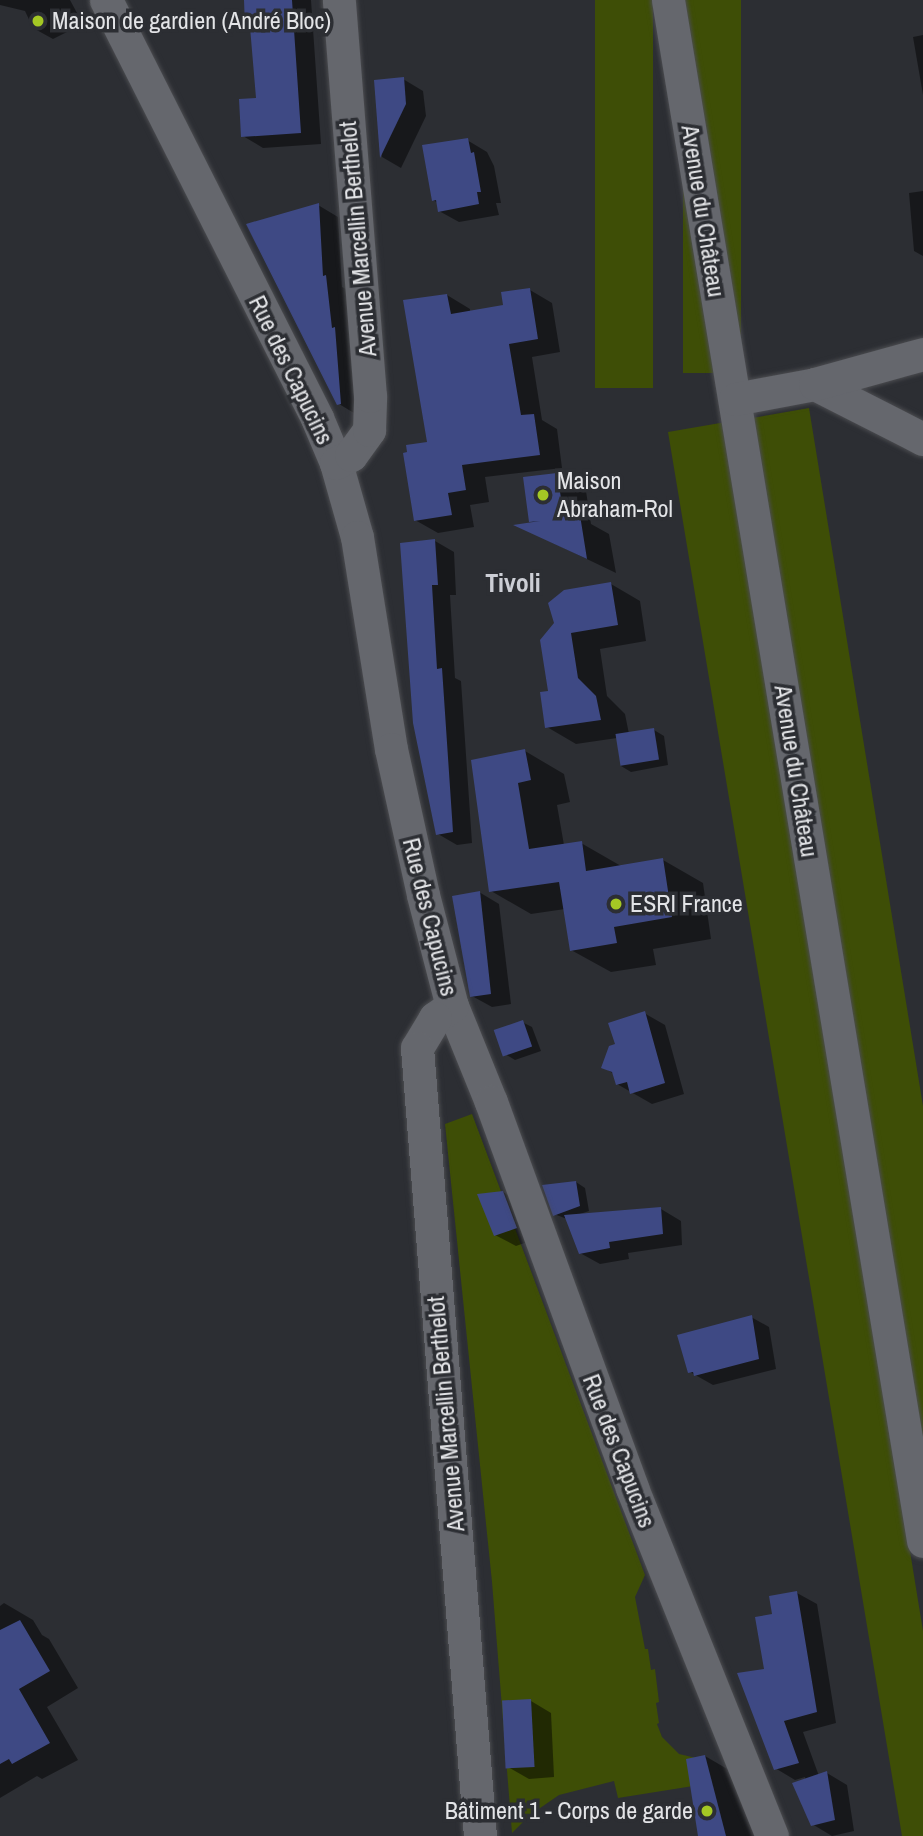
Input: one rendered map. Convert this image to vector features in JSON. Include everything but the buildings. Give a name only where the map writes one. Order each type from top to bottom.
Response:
[{"type":"street","name":"Rue des Capucins","points":[[106,0],[317,418],[336,463],[357,537],[391,749],[423,895],[452,1006],[491,1102],[632,1488],[772,1836]]},
{"type":"street","name":"Avenue Marcellin Berthelot","points":[[336,463],[351,455],[369,430],[370,396],[339,0]]},
{"type":"street","name":"Avenue du Château","points":[[668,0],[923,1541]]},
{"type":"street","points":[[735,399],[815,384],[923,354]]},
{"type":"street","points":[[815,384],[923,439]]},
{"type":"street","name":"Avenue Marcellin Berthelot","points":[[452,1006],[435,1018],[417,1048],[480,1836]]},
{"type":"green space","points":[[595,0],[653,0],[653,388],[595,388]]},
{"type":"green space","points":[[683,0],[741,0],[741,373],[683,373]]},
{"type":"green space","points":[[809,408],[923,1106],[923,1446],[752,418]]},
{"type":"green space","points":[[726,422],[923,1631],[923,1836],[902,1836],[668,432]]},
{"type":"green space","points":[[472,1114],[645,1575],[635,1597],[645,1649],[648,1649],[651,1670],[655,1669],[659,1702],[656,1703],[657,1724],[662,1737],[679,1754],[705,1760],[712,1783],[618,1798],[614,1781],[559,1795],[530,1815],[512,1833],[492,1582],[445,1124]]},
{"type":"place","name":"Maison de gardien (André Bloc)","points":[[38,21]]},
{"type":"place","name":"Maison Abraham-Rol","points":[[543,495]]},
{"type":"place","name":"ESRI France","points":[[616,904]]},
{"type":"place","name":"Bâtiment 1 - Corps de garde","points":[[707,1811]]},
{"type":"district","name":"Tivoli","points":[[513,583]]}]
